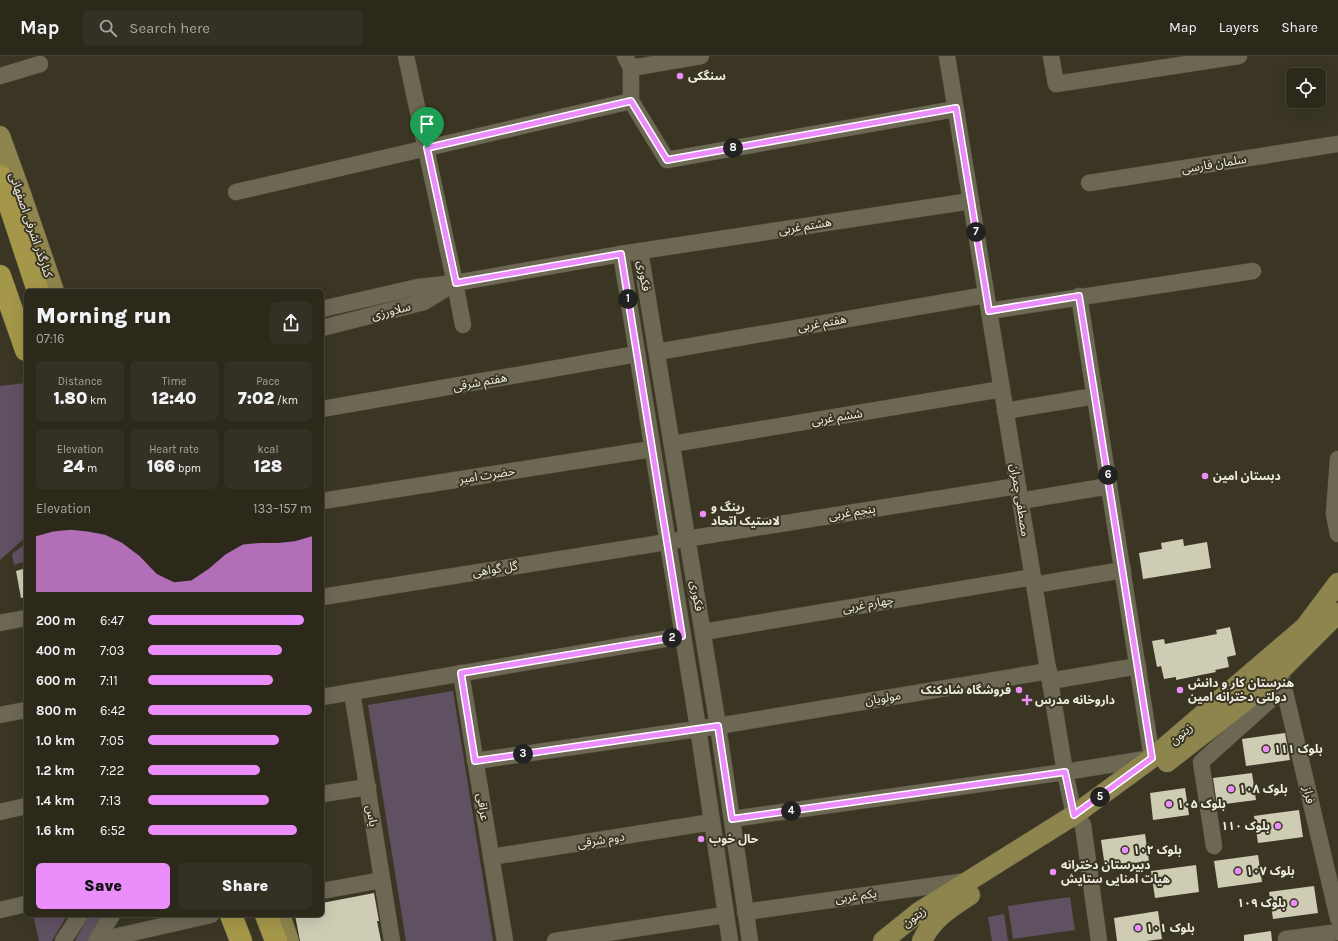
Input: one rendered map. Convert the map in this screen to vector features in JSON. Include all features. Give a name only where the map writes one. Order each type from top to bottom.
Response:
[{"type":"highway","points":[[0,176],[37,289]]},
{"type":"highway","points":[[0,276],[24,344]]},
{"type":"highway","points":[[232,917],[241,941]]},
{"type":"highway","points":[[267,917],[276,941]]},
{"type":"main road","name":"کنارگذر اشرفی اصفهانی","points":[[0,136],[53,289]]},
{"type":"main road","name":"زیتون","points":[[922,941],[926,932],[939,917],[954,905],[1078,820],[1305,627],[1338,583]]},
{"type":"main road","name":"زیتون","points":[[884,941],[919,912],[967,881],[1078,820],[1120,799],[1249,698],[1280,671],[1338,613]]},
{"type":"main road","points":[[281,917],[289,941]]},
{"type":"street","points":[[406,56],[456,283],[463,325]]},
{"type":"street","points":[[701,56],[628,62],[631,101],[667,160],[956,108]]},
{"type":"street","name":"مصطفی چمران","points":[[947,56],[1065,772],[1078,820],[1099,941]]},
{"type":"street","points":[[1051,56],[1056,84],[1239,56]]},
{"type":"street","points":[[0,76],[40,64]]},
{"type":"street","points":[[236,192],[631,101]]},
{"type":"street","name":"سلمان فارسی","points":[[1089,184],[1338,144]]},
{"type":"street","name":"هشتم غربی","points":[[640,251],[971,201]]},
{"type":"street","name":"سلاورزی","points":[[324,310],[418,287],[456,283],[640,251]]},
{"type":"street","name":"فکوری","points":[[640,251],[718,726],[750,941]]},
{"type":"street","name":"فکوری","points":[[621,254],[698,728],[730,941]]},
{"type":"street","points":[[989,311],[1253,270]]},
{"type":"street","name":"سلاورزی","points":[[324,327],[424,302],[456,283]]},
{"type":"street","name":"هفتم غربی","points":[[657,352],[986,295]]},
{"type":"street","points":[[732,819],[1065,772],[1152,758],[1079,296]]},
{"type":"street","name":"هفتم شرقی","points":[[324,409],[637,354]]},
{"type":"street","name":"ششم غربی","points":[[672,444],[1002,390]]},
{"type":"street","points":[[1006,411],[1095,396]]},
{"type":"street","name":"حضرت امیر","points":[[324,502],[652,449]]},
{"type":"street","points":[[1338,459],[1334,514],[1338,534]]},
{"type":"street","name":"پنجم غربی","points":[[668,542],[687,538],[1019,494],[1110,486]]},
{"type":"street","name":"گل گواهی","points":[[324,597],[668,542]]},
{"type":"street","name":"چهارم غربی","points":[[703,632],[1034,581],[1123,570]]},
{"type":"street","points":[[0,623],[24,618]]},
{"type":"street","points":[[324,697],[682,636]]},
{"type":"street","name":"مولویان","points":[[475,761],[1049,676],[1138,666]]},
{"type":"street","points":[[1214,846],[1201,762],[1268,701],[1280,671]]},
{"type":"street","name":"فراز","points":[[1280,671],[1338,918]]},
{"type":"street","name":"عراقی","points":[[461,673],[505,941]]},
{"type":"street","name":"یاس","points":[[352,692],[392,941]]},
{"type":"street","points":[[0,715],[24,710]]},
{"type":"street","points":[[324,794],[368,787]]},
{"type":"street","points":[[0,812],[24,806]]},
{"type":"street","name":"دوم شرقی","points":[[491,857],[712,822]]},
{"type":"street","points":[[324,891],[382,880]]},
{"type":"street","name":"یکم غربی","points":[[745,912],[967,881]]},
{"type":"street","points":[[0,910],[24,904]]},
{"type":"street","points":[[555,941],[725,914]]},
{"type":"street","points":[[63,941],[79,917]]},
{"type":"street","points":[[96,941],[111,917]]},
{"type":"street","points":[[96,941],[202,917]]},
{"type":"street","points":[[1286,939],[1338,932]]},
{"type":"shaded area","points":[[24,383],[24,539],[0,560],[0,386]]},
{"type":"shaded area","points":[[24,545],[24,562],[14,565],[12,554]]},
{"type":"shaded area","points":[[453,691],[493,941],[406,941],[368,705]]},
{"type":"shaded area","points":[[1070,897],[1075,930],[1013,939],[1008,906]]},
{"type":"shaded area","points":[[1004,914],[1008,941],[992,941],[988,917]]},
{"type":"shaded area","points":[[33,917],[66,917],[52,941],[39,941]]},
{"type":"shaded area","points":[[88,917],[102,917],[90,941],[75,941]]},
{"type":"building","points":[[1183,539],[1184,546],[1207,542],[1211,568],[1143,579],[1139,553],[1162,549],[1161,543]]},
{"type":"building","points":[[24,569],[24,597],[21,598],[16,571]]},
{"type":"building","points":[[1230,627],[1236,655],[1227,657],[1229,667],[1215,670],[1216,672],[1176,680],[1176,677],[1164,679],[1161,666],[1157,667],[1152,641],[1164,639],[1165,644],[1217,634],[1216,630]]},
{"type":"building","name":"بلوک ۱۱۱","points":[[1285,733],[1290,760],[1246,766],[1242,739]]},
{"type":"building","name":"بلوک ۱۰۸","points":[[1252,773],[1256,800],[1217,805],[1213,778]]},
{"type":"building","name":"بلوک ۱۰۵","points":[[1185,788],[1189,815],[1153,820],[1150,793]]},
{"type":"building","name":"بلوک ۱۱۰","points":[[1299,810],[1303,837],[1258,843],[1254,816]]},
{"type":"building","name":"بلوک ۱۰۲","points":[[1145,834],[1149,861],[1105,867],[1101,840]]},
{"type":"building","name":"بلوک ۱۰۷","points":[[1258,855],[1262,882],[1218,888],[1214,861]]},
{"type":"building","points":[[1196,865],[1199,892],[1155,898],[1151,871]]},
{"type":"building","name":"بلوک ۱۰۹","points":[[1314,886],[1318,913],[1273,919],[1269,892]]},
{"type":"building","points":[[374,893],[381,941],[300,941],[295,917],[324,917],[324,903]]},
{"type":"building","name":"بلوک ۱۰۱","points":[[1158,911],[1162,939],[1146,941],[1117,941],[1114,918]]},
{"type":"building","points":[[1271,931],[1272,941],[1244,941],[1244,935]]},
{"type":"place","name":"سنگکی","points":[[680,76]]},
{"type":"place","name":"دبستان امین","points":[[1205,476]]},
{"type":"place","name":"رینگ و لاستیک اتحاد","points":[[703,514]]},
{"type":"place","name":"فروشگاه شادکنک","points":[[1019,690]]},
{"type":"place","name":"هنرستان کار و دانش دولتی دخترانه امین","points":[[1180,690]]},
{"type":"place","name":"داروخانه مدرس","points":[[1027,700]]},
{"type":"place","name":"بلوک ۱۱۱","points":[[1266,749]]},
{"type":"place","name":"بلوک ۱۰۸","points":[[1231,789]]},
{"type":"place","name":"بلوک ۱۰۵","points":[[1169,804]]},
{"type":"place","name":"بلوک ۱۱۰","points":[[1278,826]]},
{"type":"place","name":"حال خوب","points":[[701,839]]},
{"type":"place","name":"بلوک ۱۰۲","points":[[1125,850]]},
{"type":"place","name":"بلوک ۱۰۷","points":[[1238,871]]},
{"type":"place","name":"دبیرستان دخترانه هیات امنایی ستایش","points":[[1053,872]]},
{"type":"place","name":"بلوک ۱۰۹","points":[[1294,903]]},
{"type":"place","name":"بلوک ۱۰۱","points":[[1138,928]]},
{"type":"route","points":[[631,101],[667,160],[956,108],[989,311],[1079,296],[1152,758],[1074,815],[1065,772],[732,819],[718,726],[475,761],[461,673],[682,636],[621,254],[456,283],[427,148],[631,101]]}]
